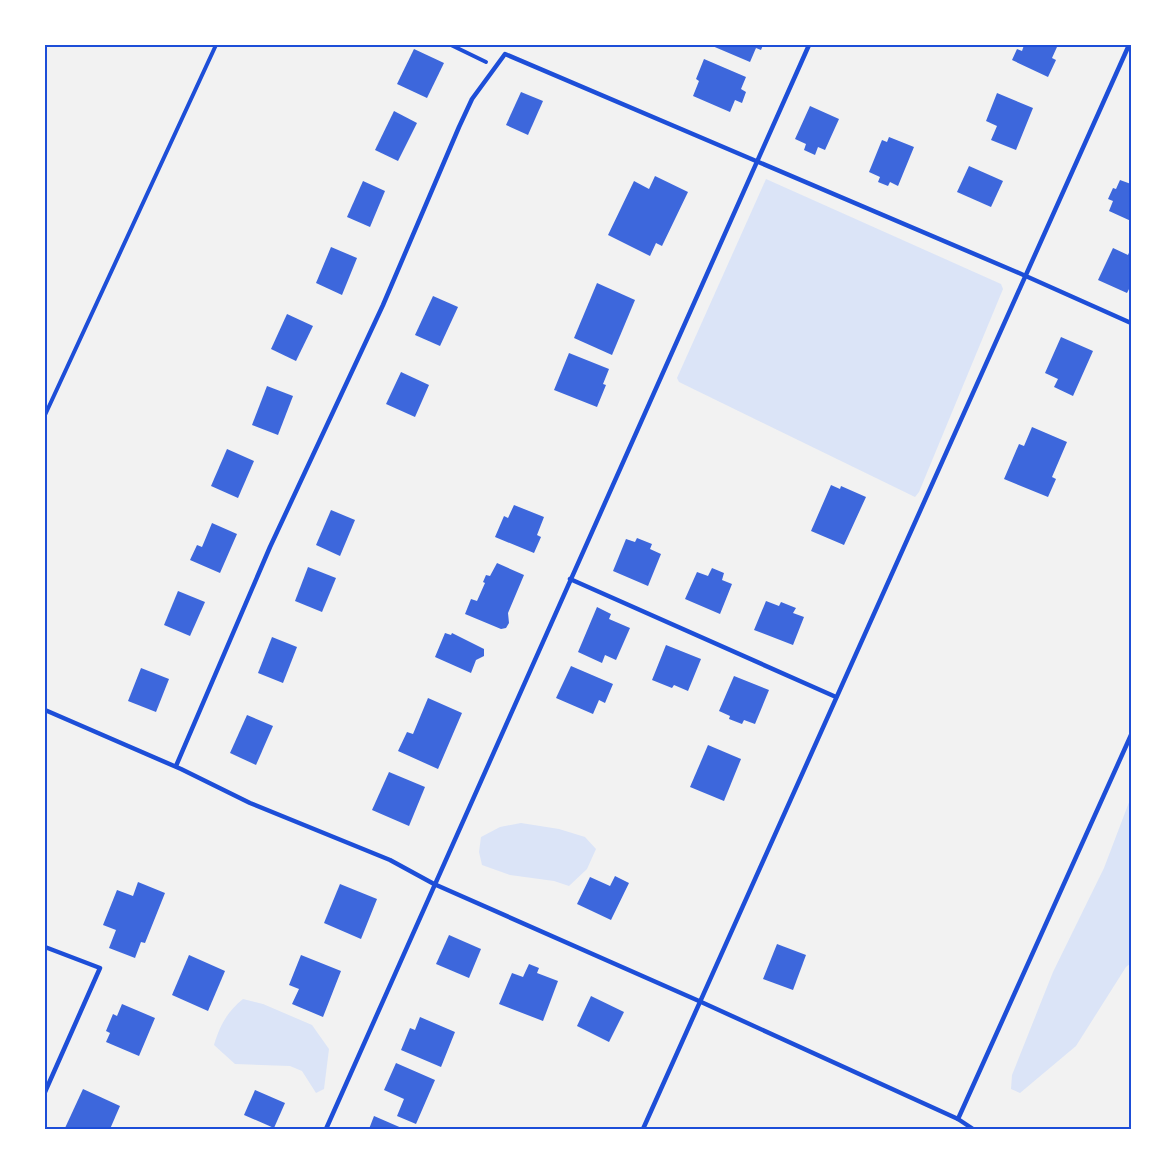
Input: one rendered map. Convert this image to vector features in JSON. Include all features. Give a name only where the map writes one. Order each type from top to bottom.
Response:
[{"type":"lane","points":[[326,1129],[809,45]]},
{"type":"lane","points":[[643,1129],[1129,45]]},
{"type":"lane","points":[[176,766],[270,547],[383,305],[459,127],[472,99],[505,54],[1131,323]]},
{"type":"lane","points":[[570,579],[836,697]]},
{"type":"lane","points":[[45,711],[176,766],[250,803],[390,860],[434,884],[699,1001],[958,1119],[973,1129]]},
{"type":"lane","points":[[958,1119],[1131,735]]},
{"type":"lane","points":[[45,947],[100,968],[47,1080],[45,1092]]},
{"type":"path","points":[[45,415],[216,45]]},
{"type":"path","points":[[451,45],[496,67]]},
{"type":"shaded area","points":[[766,179],[1001,284],[1003,289],[915,497],[679,382],[677,378]]},
{"type":"shaded area","points":[[1131,797],[1131,963],[1126,967],[1076,1046],[1020,1093],[1011,1089],[1012,1075],[1053,972],[1104,868]]},
{"type":"shaded area","points":[[521,823],[559,829],[585,837],[596,849],[587,869],[569,886],[554,881],[510,875],[482,865],[479,852],[481,837],[500,827]]},
{"type":"shaded area","points":[[243,999],[263,1004],[312,1025],[329,1049],[324,1089],[316,1093],[302,1071],[290,1066],[235,1064],[214,1045],[225,1019]]},
{"type":"building","points":[[710,45],[763,45],[761,50],[756,48],[750,62]]},
{"type":"building","points":[[1024,45],[1057,47],[1052,58],[1056,60],[1048,77],[1012,60],[1017,49],[1022,51]]},
{"type":"building","points":[[414,49],[444,63],[427,98],[397,84]]},
{"type":"building","points":[[704,59],[746,77],[741,89],[746,92],[742,103],[735,100],[730,112],[693,96],[699,81],[696,79]]},
{"type":"building","points":[[521,92],[543,101],[528,135],[506,125]]},
{"type":"building","points":[[997,93],[1033,108],[1016,150],[991,140],[997,126],[986,121]]},
{"type":"building","points":[[810,106],[839,119],[825,150],[818,147],[815,155],[804,150],[806,144],[795,139]]},
{"type":"building","points":[[394,111],[417,123],[398,161],[375,150]]},
{"type":"building","points":[[889,137],[914,147],[898,186],[890,182],[888,186],[878,182],[880,177],[869,172],[882,140],[887,142]]},
{"type":"building","points":[[969,166],[1003,181],[991,207],[957,192]]},
{"type":"building","points":[[655,176],[688,192],[662,246],[656,243],[650,256],[608,235],[634,181],[649,189]]},
{"type":"building","points":[[1120,180],[1131,184],[1131,221],[1109,211],[1113,201],[1108,199]]},
{"type":"building","points":[[363,181],[385,191],[370,227],[347,217]]},
{"type":"building","points":[[331,247],[357,258],[342,295],[316,283]]},
{"type":"building","points":[[1113,248],[1128,255],[1131,248],[1131,285],[1127,293],[1098,280]]},
{"type":"building","points":[[597,283],[635,300],[612,355],[574,338]]},
{"type":"building","points":[[433,296],[458,307],[440,346],[415,335]]},
{"type":"building","points":[[287,314],[313,326],[296,361],[271,349]]},
{"type":"building","points":[[1061,337],[1093,351],[1073,396],[1054,387],[1058,379],[1045,373]]},
{"type":"building","points":[[569,353],[609,369],[603,384],[606,385],[597,407],[554,390]]},
{"type":"building","points":[[401,372],[429,385],[415,417],[386,404]]},
{"type":"building","points":[[267,386],[293,396],[278,435],[252,425]]},
{"type":"building","points":[[1032,427],[1067,442],[1052,477],[1056,479],[1048,497],[1004,479],[1019,444],[1024,446]]},
{"type":"building","points":[[227,449],[254,461],[238,498],[211,486]]},
{"type":"building","points":[[831,485],[840,489],[841,486],[866,497],[844,545],[811,531]]},
{"type":"building","points":[[514,505],[544,517],[537,535],[541,537],[534,553],[495,537],[504,516],[508,518]]},
{"type":"building","points":[[331,510],[355,520],[340,556],[316,545]]},
{"type":"building","points":[[212,523],[237,534],[220,573],[190,560],[197,545],[202,547]]},
{"type":"building","points":[[637,538],[652,544],[650,549],[661,554],[648,586],[613,571],[626,539],[635,542]]},
{"type":"building","points":[[497,563],[524,575],[508,613],[509,623],[506,628],[501,629],[465,614],[471,599],[477,601],[486,575],[490,576]]},
{"type":"building","points":[[308,567],[336,578],[322,612],[295,601]]},
{"type":"building","points":[[712,568],[724,573],[722,580],[732,584],[720,614],[685,599],[697,572],[708,576]]},
{"type":"building","points":[[178,591],[205,602],[190,636],[164,625]]},
{"type":"building","points":[[766,601],[779,606],[781,602],[796,608],[793,613],[804,617],[793,645],[754,630]]},
{"type":"building","points":[[597,607],[611,614],[609,619],[630,628],[616,660],[605,655],[602,663],[578,652]]},
{"type":"building","points":[[445,633],[451,635],[452,633],[484,649],[484,656],[476,660],[471,673],[435,657]]},
{"type":"building","points":[[272,637],[297,647],[283,683],[258,673]]},
{"type":"building","points":[[666,645],[701,659],[688,691],[674,685],[672,688],[652,680]]},
{"type":"building","points":[[571,666],[613,684],[605,703],[599,700],[593,714],[556,698]]},
{"type":"building","points":[[141,668],[169,679],[156,712],[128,701]]},
{"type":"building","points":[[734,676],[769,690],[755,724],[744,720],[742,724],[729,719],[730,716],[719,711]]},
{"type":"building","points":[[428,698],[462,713],[438,769],[398,751],[407,732],[413,734]]},
{"type":"building","points":[[247,715],[273,726],[256,765],[230,753]]},
{"type":"building","points":[[708,745],[741,759],[724,801],[690,787]]},
{"type":"building","points":[[389,772],[425,787],[409,826],[372,810]]},
{"type":"building","points":[[615,876],[629,883],[611,920],[577,904],[590,877],[610,886]]},
{"type":"building","points":[[138,882],[165,893],[145,943],[141,942],[135,958],[109,948],[116,930],[103,925],[117,890],[133,896]]},
{"type":"building","points":[[340,884],[377,899],[361,939],[324,923]]},
{"type":"building","points":[[449,935],[481,949],[469,978],[436,964]]},
{"type":"building","points":[[777,944],[806,955],[793,990],[763,979]]},
{"type":"building","points":[[189,955],[225,971],[208,1011],[172,995]]},
{"type":"building","points":[[301,955],[341,971],[323,1017],[292,1004],[299,989],[289,985]]},
{"type":"building","points":[[529,964],[539,968],[537,973],[558,981],[543,1021],[499,1004],[512,973],[523,977]]},
{"type":"building","points":[[591,996],[624,1012],[609,1042],[577,1026]]},
{"type":"building","points":[[122,1004],[155,1018],[139,1056],[106,1042],[110,1033],[106,1031],[113,1014],[117,1016]]},
{"type":"building","points":[[420,1017],[455,1032],[441,1067],[401,1050],[410,1028],[415,1030]]},
{"type":"building","points":[[396,1063],[435,1080],[416,1124],[397,1116],[404,1099],[384,1090]]},
{"type":"building","points":[[83,1089],[120,1106],[110,1129],[65,1128]]},
{"type":"building","points":[[255,1090],[285,1103],[274,1128],[244,1115]]},
{"type":"building","points":[[374,1116],[404,1129],[369,1129]]}]
